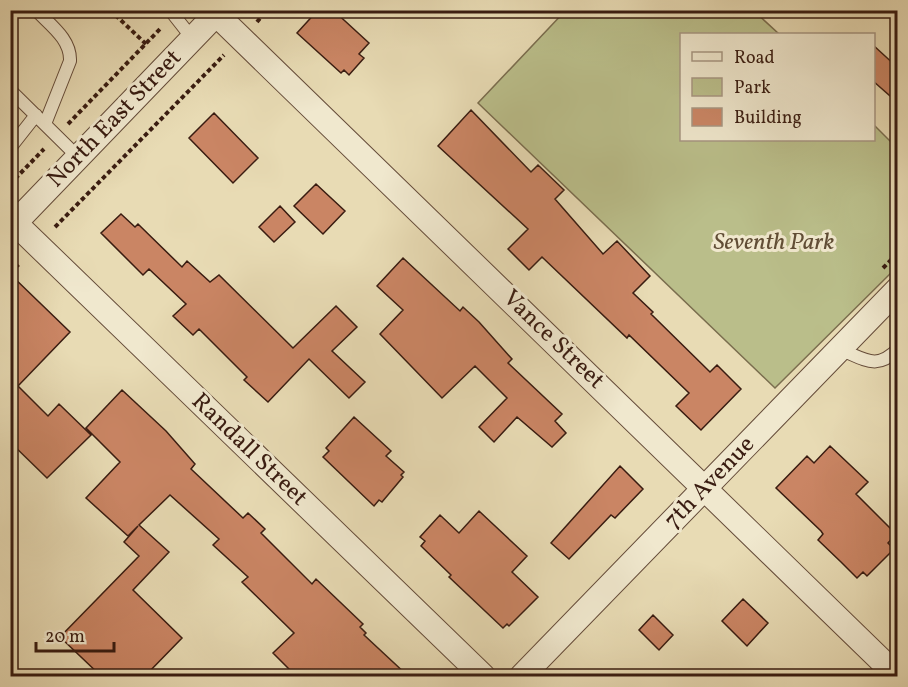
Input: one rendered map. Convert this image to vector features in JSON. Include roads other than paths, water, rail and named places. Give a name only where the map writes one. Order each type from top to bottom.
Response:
[{"type":"street","name":"Vance Street","points":[[218,12],[241,38],[888,667]]},
{"type":"street","name":"North East Street","points":[[12,222],[218,12]]},
{"type":"street","name":"Randall Street","points":[[12,222],[483,676]]},
{"type":"street","name":"7th Avenue","points":[[522,676],[897,289]]},
{"type":"lane","points":[[10,148],[41,119],[70,61],[71,51],[68,44],[36,10]]},
{"type":"lane","points":[[171,13],[192,38]]},
{"type":"lane","points":[[10,90],[78,157]]},
{"type":"lane","points":[[839,349],[876,363],[886,362],[897,349]]},
{"type":"park label","name":"Seventh Park","points":[[774,243]]}]
